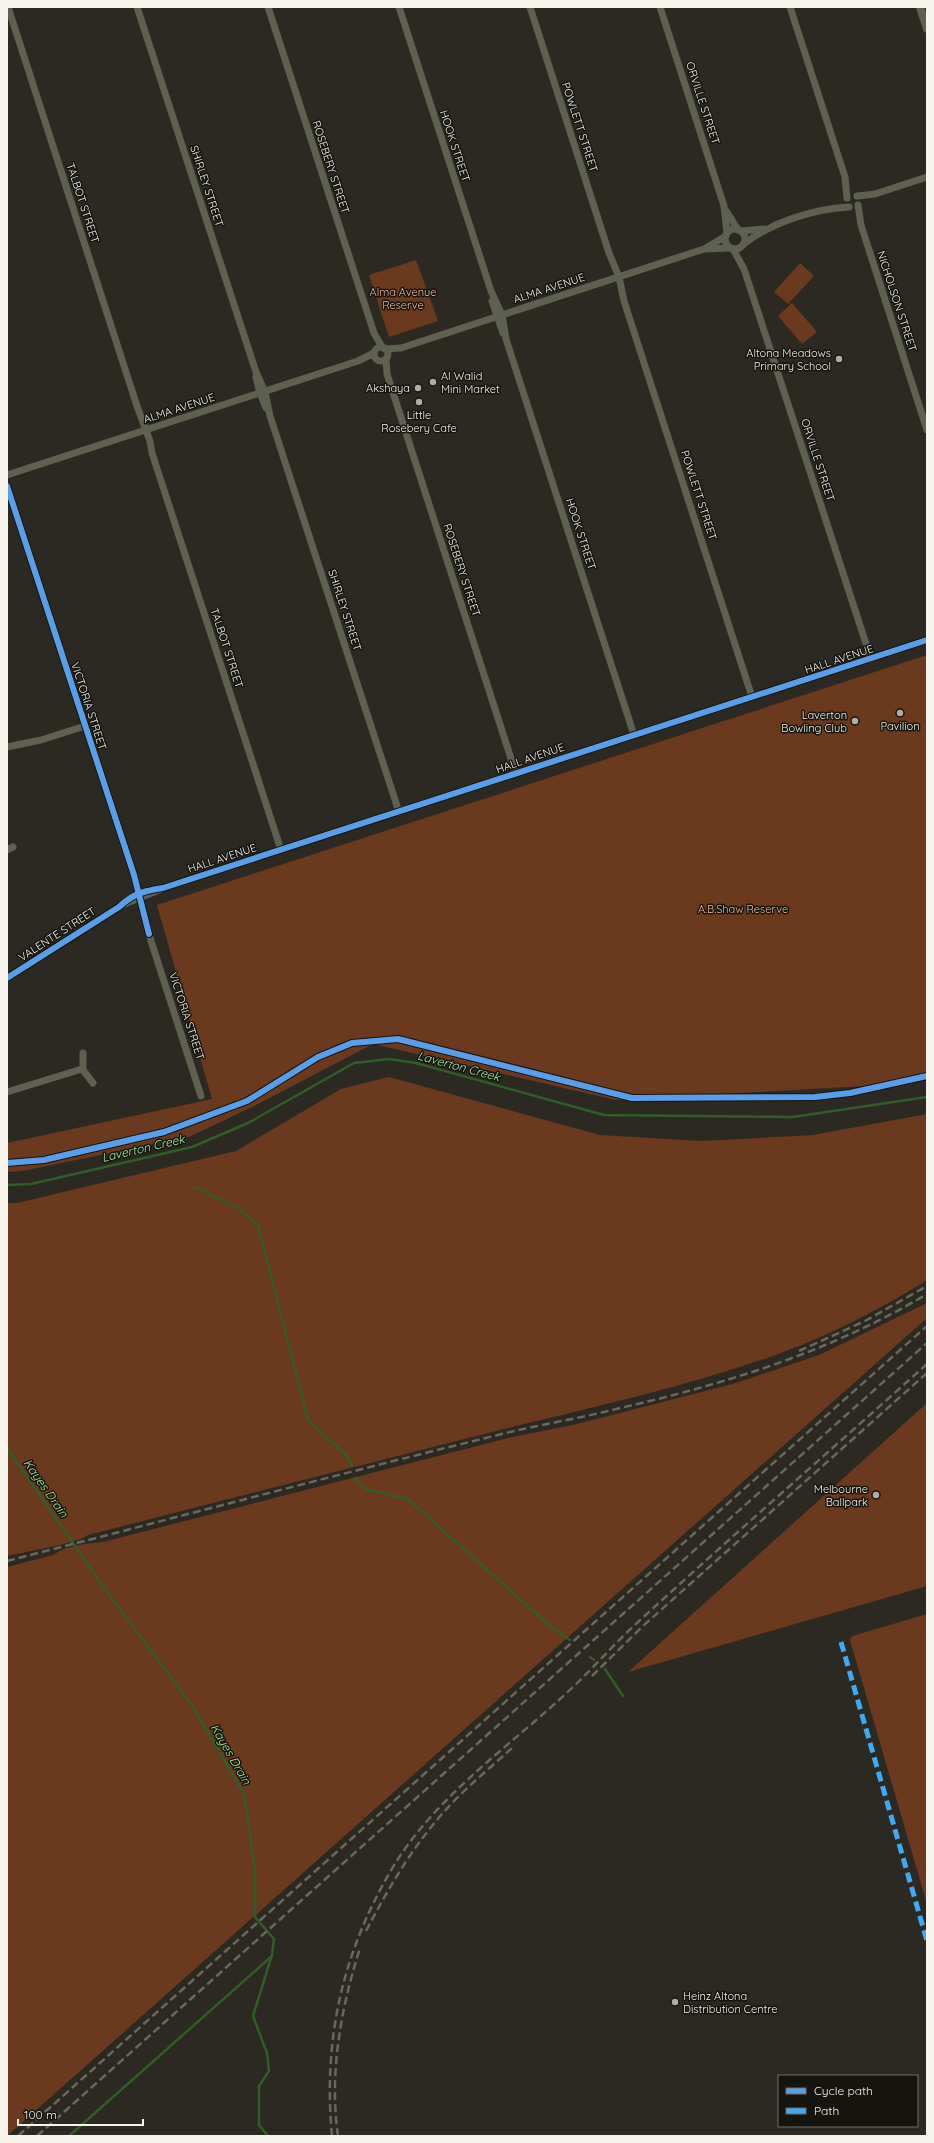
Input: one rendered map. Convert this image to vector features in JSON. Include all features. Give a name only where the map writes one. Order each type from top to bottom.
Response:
[{"type":"street","name":"TALBOT STREET","points":[[8,7],[144,431],[281,850]]},
{"type":"street","name":"SHIRLEY STREET","points":[[137,7],[399,812]]},
{"type":"street","name":"ROSEBERY STREET","points":[[268,7],[516,774]]},
{"type":"street","name":"HOOK STREET","points":[[399,7],[634,735]]},
{"type":"street","name":"POWLETT STREET","points":[[530,7],[752,697]]},
{"type":"street","name":"ORVILLE STREET","points":[[660,7],[724,206],[727,235]]},
{"type":"street","name":"NICHOLSON STREET","points":[[790,7],[852,203],[861,225],[927,430]]},
{"type":"street","points":[[920,7],[927,29]]},
{"type":"street","name":"NICHOLSON STREET","points":[[845,177],[856,195],[852,203]]},
{"type":"street","points":[[769,228],[744,245],[731,249],[726,243],[727,235],[732,230],[769,228],[830,208],[852,203],[927,177]]},
{"type":"street","points":[[852,203],[849,195],[875,194]]},
{"type":"street","name":"ORVILLE STREET","points":[[724,206],[740,230]]},
{"type":"street","points":[[740,230],[745,238],[744,245]]},
{"type":"street","name":"ALMA AVENUE","points":[[7,475],[704,250],[727,235]]},
{"type":"street","name":"ORVILLE STREET","points":[[744,245],[744,269]]},
{"type":"street","name":"ORVILLE STREET","points":[[731,249],[744,269],[871,659]]},
{"type":"street","name":"ALMA AVENUE","points":[[704,250],[731,249]]},
{"type":"street","name":"VICTORIA STREET","points":[[7,486],[140,896],[151,942],[201,1096]]},
{"type":"street","name":"HALL AVENUE","points":[[140,896],[927,640]]},
{"type":"street","points":[[7,747],[41,740],[85,726]]},
{"type":"street","name":"VALENTE STREET","points":[[7,978],[119,907],[131,896],[140,896]]},
{"type":"street","points":[[83,1053],[82,1069],[85,1075],[93,1083]]},
{"type":"street","points":[[7,1092],[82,1069]]},
{"type":"green space","name":"Alma Avenue Reserve","points":[[416,260],[438,321],[389,337],[369,275]]},
{"type":"green space","points":[[800,263],[814,276],[788,304],[774,292]]},
{"type":"green space","points":[[792,303],[817,332],[802,344],[778,316]]},
{"type":"green space","name":"A.B.Shaw Reserve","points":[[927,655],[927,1079],[901,1084],[616,1100],[373,1044],[256,1105],[189,1137],[22,1171],[7,1172],[7,1143],[212,1099],[157,905]]},
{"type":"green space","points":[[389,1077],[600,1135],[702,1141],[813,1135],[927,1114],[927,1280],[874,1311],[819,1338],[781,1353],[712,1376],[88,1535],[81,1539],[60,1545],[7,1556],[7,1203],[17,1203],[236,1151],[341,1089]]},
{"type":"green space","points":[[927,1303],[927,1318],[7,2136],[7,1567],[53,1555],[63,1549],[84,1544],[103,1542],[508,1438],[577,1424],[736,1383],[819,1355]]},
{"type":"green space","name":"Melbourne Ballpark","points":[[927,1403],[927,1586],[628,1672]]},
{"type":"green space","points":[[927,1614],[927,1904],[850,1640],[852,1636]]},
{"type":"waterway","name":"Laverton Creek","points":[[7,1185],[31,1184],[192,1147],[248,1123],[354,1063],[389,1059],[416,1063],[604,1115],[793,1117],[927,1097]]},
{"type":"waterway","points":[[195,1187],[238,1208],[258,1225],[308,1420],[348,1457],[352,1466]]},
{"type":"waterway","name":"Kayes Drain","points":[[7,1448],[100,1582],[193,1707],[244,1794],[255,1871],[255,1917],[274,1939],[272,1955],[253,2016],[267,2053],[269,2071],[259,2086],[259,2125],[268,2136]]},
{"type":"waterway","points":[[355,1478],[365,1489],[408,1499],[551,1627],[570,1640]]},
{"type":"waterway","points":[[590,1657],[594,1660]]},
{"type":"waterway","points":[[605,1669],[623,1696]]},
{"type":"waterway","points":[[69,2136],[272,1956]]},
{"type":"railway","points":[[799,1351],[865,1321],[927,1286]]},
{"type":"railway","points":[[7,1561],[513,1431],[601,1413],[697,1389],[776,1364],[815,1349],[890,1315],[927,1294]]},
{"type":"railway","points":[[18,2136],[927,1326]]},
{"type":"railway","points":[[37,2136],[927,1343]]},
{"type":"railway","points":[[332,2136],[330,2100],[334,2032],[348,1967],[359,1935],[373,1903],[408,1844],[451,1795],[573,1687],[630,1630],[674,1589],[927,1364]]},
{"type":"railway","points":[[592,1676],[643,1626],[927,1373]]},
{"type":"railway","points":[[366,1931],[410,1855],[431,1827],[459,1796],[512,1748]]},
{"type":"railway","points":[[338,2136],[335,2088],[338,2041],[347,1994],[360,1948]]},
{"type":"marked path","points":[[841,1642],[927,1941]]},
{"type":"cycle path","points":[[7,486],[134,875],[149,934]]},
{"type":"cycle path","points":[[7,978],[140,893],[163,888],[927,640]]},
{"type":"cycle path","points":[[7,1163],[44,1160],[164,1132],[247,1101],[318,1057],[352,1043],[398,1039],[632,1098],[815,1097],[850,1093],[927,1076]]},
{"type":"place","name":"Altona Meadows Primary School","points":[[839,359]]},
{"type":"place","name":"Al Walid Mini Market","points":[[433,382]]},
{"type":"place","name":"Akshaya","points":[[418,388]]},
{"type":"place","name":"Little Rosebery Cafe","points":[[419,402]]},
{"type":"place","name":"Pavilion","points":[[900,713]]},
{"type":"place","name":"Laverton Bowling Club","points":[[855,721]]},
{"type":"place","name":"Melbourne Ballpark","points":[[876,1495]]},
{"type":"place","name":"Heinz Altona Distribution Centre","points":[[675,2002]]}]
